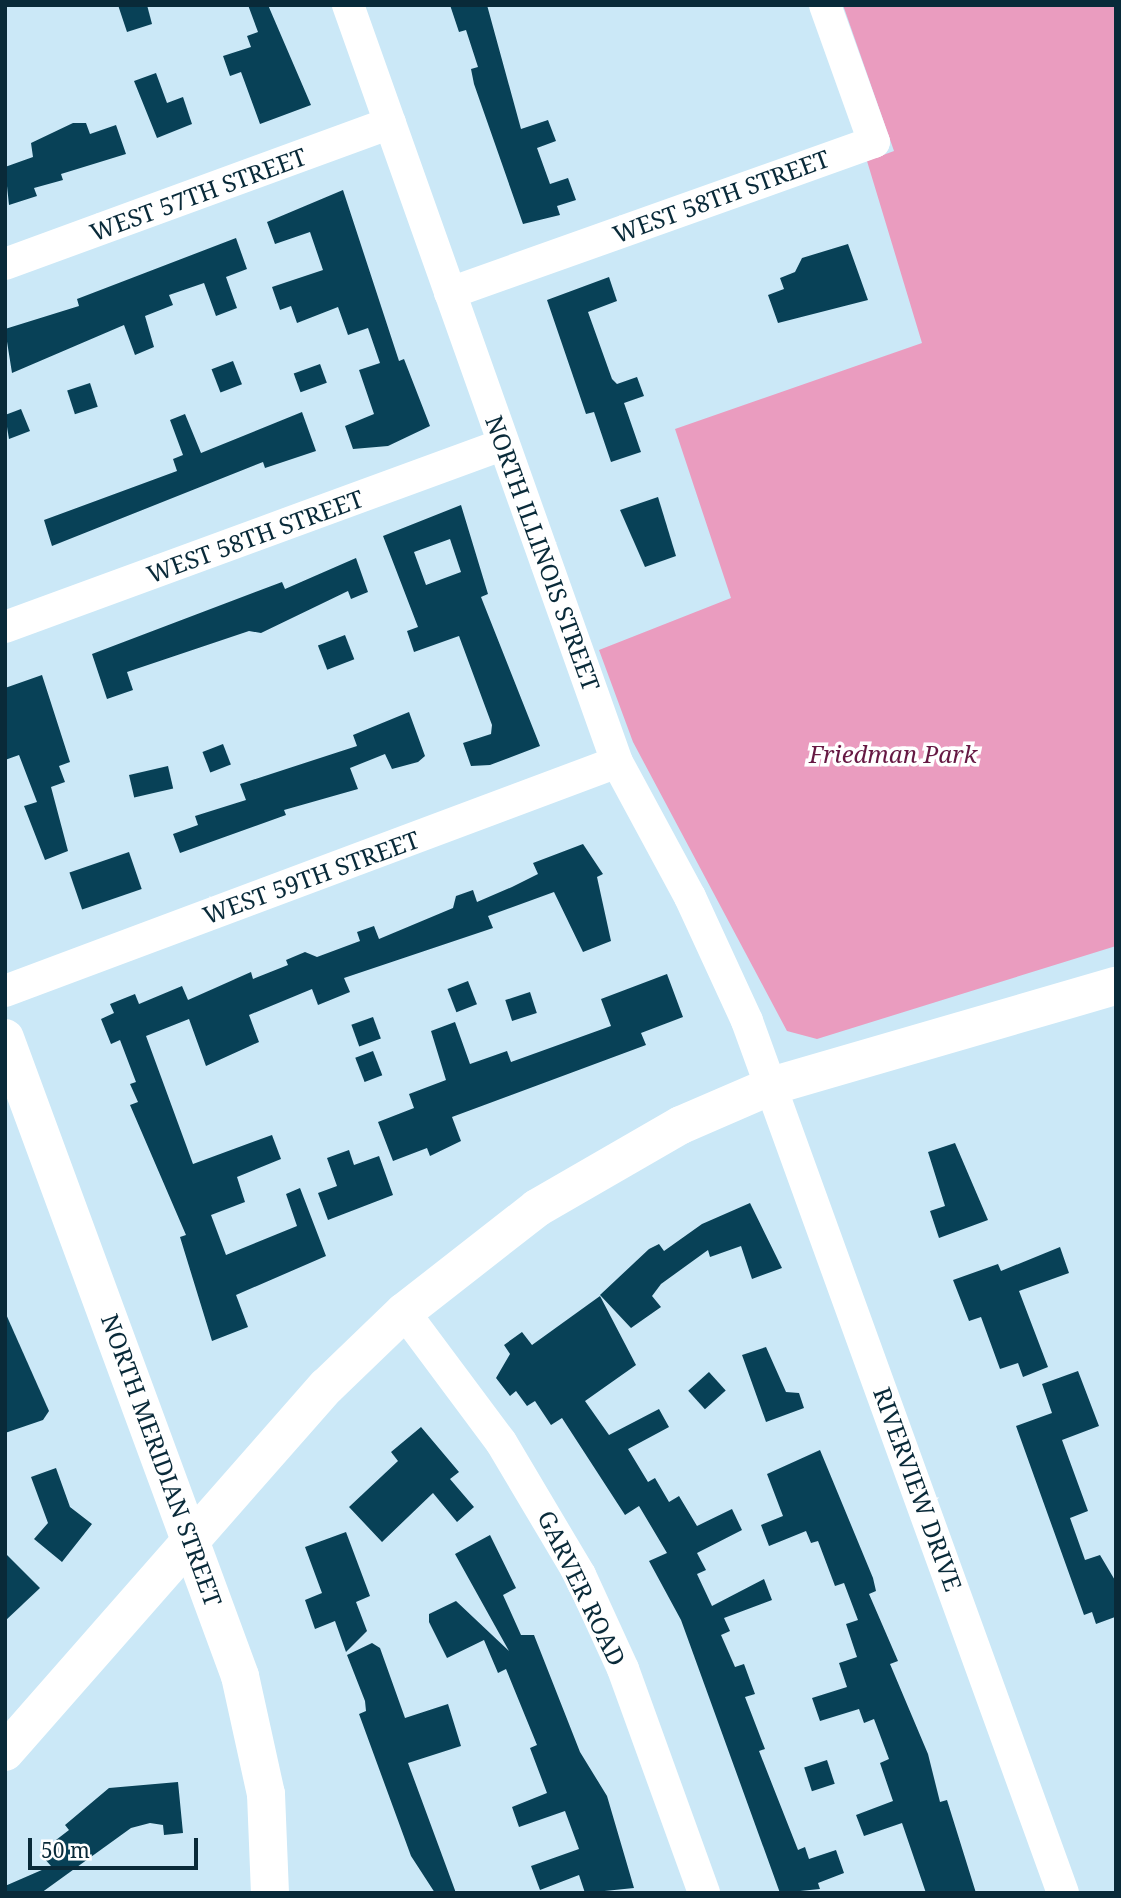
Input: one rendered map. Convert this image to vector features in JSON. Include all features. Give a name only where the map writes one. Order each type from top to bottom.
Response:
[{"type":"main road","points":[[5,1752],[318,1395],[404,1312],[581,1180],[681,1125],[771,1086],[1116,986]]},
{"type":"main road","name":"NORTH MERIDIAN STREET","points":[[5,1038],[193,1538],[257,1742],[270,1893]]},
{"type":"street","name":"NORTH ILLINOIS STREET","points":[[348,5],[617,762],[706,927],[771,1086]]},
{"type":"street","name":"WEST 58TH STREET","points":[[450,293],[874,142],[825,5]]},
{"type":"street","name":"WEST 57TH STREET","points":[[5,264],[390,123]]},
{"type":"street","name":"WEST 58TH STREET","points":[[5,628],[504,444]]},
{"type":"street","name":"WEST 59TH STREET","points":[[5,991],[617,762]]},
{"type":"street","name":"RIVERVIEW DRIVE","points":[[771,1086],[1063,1893]]},
{"type":"street","name":"GARVER ROAD","points":[[404,1312],[501,1442],[580,1575],[623,1670],[704,1893]]},
{"type":"green space","name":"Friedman Park","points":[[843,5],[1116,5],[1116,946],[817,1039],[787,1031],[633,742],[599,650],[731,598],[675,429],[922,343],[867,161],[894,151]]},
{"type":"building","points":[[118,5],[147,5],[152,24],[127,32]]},
{"type":"building","points":[[248,5],[268,5],[311,105],[260,124],[241,72],[230,76],[223,56],[251,47],[247,36],[258,32]]},
{"type":"building","points":[[450,5],[487,5],[521,129],[548,120],[556,141],[537,148],[550,184],[568,178],[576,200],[557,206],[560,215],[523,224],[474,84],[471,69],[478,67],[466,30],[459,32]]},
{"type":"building","points":[[156,73],[167,103],[183,97],[192,124],[157,138],[134,81]]},
{"type":"building","points":[[73,123],[86,123],[90,134],[116,125],[126,154],[61,174],[63,180],[34,188],[37,196],[9,205],[5,167],[33,157],[31,143]]},
{"type":"building","points":[[343,190],[399,361],[404,359],[430,426],[388,446],[353,449],[345,426],[374,414],[359,370],[380,363],[368,328],[348,335],[338,307],[297,323],[291,306],[280,310],[272,287],[323,270],[310,232],[275,244],[267,222]]},
{"type":"building","points":[[236,238],[247,269],[226,277],[237,308],[216,316],[204,283],[169,295],[173,305],[145,316],[154,347],[135,355],[124,325],[12,373],[5,329],[79,306],[77,299]]},
{"type":"building","points":[[848,244],[868,300],[778,323],[768,295],[784,289],[780,278],[795,272],[802,258]]},
{"type":"building","points":[[609,277],[617,301],[588,312],[612,379],[617,384],[637,377],[644,396],[624,403],[641,452],[611,462],[594,412],[586,414],[547,300]]},
{"type":"building","points":[[233,361],[242,384],[220,393],[212,369]]},
{"type":"building","points":[[320,364],[327,383],[301,392],[294,374]]},
{"type":"building","points":[[90,383],[98,407],[75,414],[67,390]]},
{"type":"building","points":[[21,409],[30,431],[9,439],[5,415]]},
{"type":"building","points":[[302,412],[316,451],[265,468],[263,462],[52,546],[44,520],[177,471],[173,459],[183,455],[170,420],[185,414],[201,453]]},
{"type":"building","points":[[658,497],[676,556],[645,567],[620,510]]},
{"type":"building","points":[[461,505],[488,594],[481,597],[540,746],[490,765],[471,766],[463,743],[491,734],[492,725],[459,636],[414,652],[407,631],[418,627],[383,536]],"holes":[[[450,539],[461,572],[426,585],[414,552]]]},
{"type":"building","points":[[356,558],[368,592],[351,599],[348,591],[261,633],[249,631],[127,672],[133,690],[107,699],[92,654],[282,582],[285,589]]},
{"type":"building","points":[[345,635],[354,659],[327,670],[318,645]]},
{"type":"building","points":[[42,675],[70,762],[59,766],[65,782],[51,787],[68,851],[45,860],[24,806],[37,802],[19,755],[5,760],[5,688]]},
{"type":"building","points":[[409,712],[425,756],[418,762],[392,769],[385,754],[350,768],[358,789],[284,810],[286,815],[180,853],[173,834],[198,825],[195,816],[246,800],[240,784],[357,746],[353,735]]},
{"type":"building","points":[[223,744],[231,765],[210,772],[202,752]]},
{"type":"building","points":[[168,766],[173,788],[134,797],[129,775]]},
{"type":"building","points":[[583,844],[603,874],[597,877],[611,941],[583,952],[554,892],[488,916],[493,928],[344,978],[350,992],[318,1005],[312,989],[249,1015],[259,1042],[206,1066],[189,1019],[146,1036],[193,1164],[272,1135],[281,1159],[237,1177],[245,1202],[211,1215],[226,1255],[297,1226],[286,1194],[300,1188],[326,1256],[236,1295],[248,1327],[212,1341],[180,1237],[186,1235],[130,1105],[138,1102],[130,1084],[136,1082],[120,1040],[111,1044],[101,1019],[114,1013],[110,1004],[135,994],[139,1004],[182,986],[188,1000],[251,972],[253,979],[288,965],[286,960],[305,952],[317,957],[360,941],[357,932],[374,926],[379,939],[453,908],[456,896],[473,890],[477,902],[512,887],[538,874],[533,863]]},
{"type":"building","points":[[129,852],[142,889],[82,909],[69,873]]},
{"type":"building","points":[[667,974],[683,1017],[641,1033],[646,1045],[452,1117],[461,1141],[430,1156],[427,1148],[393,1161],[378,1122],[414,1108],[409,1094],[446,1080],[431,1031],[455,1022],[470,1064],[507,1051],[511,1062],[611,1026],[601,999]]},
{"type":"building","points":[[468,981],[477,1004],[456,1012],[447,989]]},
{"type":"building","points":[[530,992],[537,1013],[512,1021],[505,1000]]},
{"type":"building","points":[[373,1017],[381,1039],[359,1046],[351,1025]]},
{"type":"building","points":[[373,1051],[382,1075],[365,1082],[355,1058]]},
{"type":"building","points":[[955,1143],[988,1220],[939,1238],[930,1211],[945,1206],[928,1152]]},
{"type":"building","points":[[349,1150],[354,1165],[379,1156],[393,1195],[328,1220],[318,1193],[337,1186],[327,1158]]},
{"type":"building","points":[[750,1203],[782,1268],[752,1279],[741,1246],[710,1257],[708,1250],[661,1284],[652,1296],[661,1307],[631,1328],[600,1295],[649,1249],[659,1244],[664,1251],[702,1224]]},
{"type":"building","points":[[1060,1247],[1069,1273],[1019,1291],[1048,1367],[1023,1377],[1018,1363],[1000,1369],[981,1317],[969,1321],[953,1280],[998,1264],[1001,1271]]},
{"type":"building","points":[[600,1296],[636,1365],[585,1401],[609,1435],[659,1409],[669,1427],[628,1449],[648,1482],[655,1478],[669,1502],[679,1496],[697,1526],[732,1509],[742,1530],[697,1553],[706,1570],[697,1574],[712,1606],[764,1579],[772,1600],[724,1618],[730,1631],[721,1635],[735,1667],[744,1664],[755,1694],[745,1697],[765,1749],[759,1751],[798,1850],[805,1847],[809,1859],[836,1850],[844,1873],[818,1883],[820,1889],[780,1893],[681,1620],[649,1561],[667,1553],[639,1506],[625,1515],[562,1418],[551,1425],[535,1401],[527,1406],[516,1391],[510,1396],[496,1378],[510,1354],[504,1345],[522,1332],[532,1345]]},
{"type":"building","points":[[5,1312],[49,1411],[43,1420],[5,1433]]},
{"type":"building","points":[[766,1347],[786,1392],[799,1393],[804,1408],[766,1422],[742,1355]]},
{"type":"building","points":[[1078,1371],[1099,1426],[1062,1440],[1088,1511],[1070,1518],[1085,1560],[1100,1555],[1116,1582],[1115,1617],[1096,1624],[1092,1612],[1084,1615],[1016,1426],[1052,1413],[1042,1384]]},
{"type":"building","points":[[709,1372],[726,1391],[705,1409],[688,1391]]},
{"type":"building","points":[[421,1427],[459,1472],[450,1479],[474,1507],[457,1522],[433,1493],[382,1542],[349,1507],[398,1461],[391,1452]]},
{"type":"building","points":[[820,1450],[873,1578],[876,1591],[869,1594],[898,1661],[890,1664],[928,1754],[940,1802],[947,1800],[976,1893],[926,1893],[902,1823],[864,1836],[856,1815],[893,1801],[880,1763],[889,1759],[874,1719],[864,1723],[859,1709],[820,1721],[812,1698],[847,1687],[839,1663],[857,1657],[846,1624],[858,1620],[844,1583],[835,1586],[818,1541],[811,1543],[806,1531],[769,1546],[761,1525],[783,1516],[767,1474]]},
{"type":"building","points":[[56,1468],[70,1507],[92,1524],[62,1562],[34,1539],[48,1523],[31,1477]]},
{"type":"building","points":[[346,1532],[370,1596],[356,1602],[367,1631],[346,1652],[335,1621],[315,1629],[305,1600],[322,1593],[305,1547]]},
{"type":"building","points":[[490,1535],[516,1588],[503,1595],[521,1635],[534,1635],[580,1752],[607,1796],[634,1888],[585,1893],[579,1875],[540,1890],[531,1866],[579,1849],[565,1811],[519,1827],[512,1807],[547,1793],[530,1748],[537,1745],[506,1669],[498,1673],[484,1640],[447,1658],[429,1622],[429,1614],[456,1601],[509,1651],[455,1554]]},
{"type":"building","points":[[5,1553],[40,1588],[5,1621]]},
{"type":"building","points":[[372,1643],[380,1648],[405,1718],[448,1704],[461,1746],[408,1763],[456,1893],[435,1893],[411,1856],[359,1714],[366,1711],[365,1701],[347,1655]]},
{"type":"building","points":[[827,1760],[835,1784],[812,1791],[804,1767]]},
{"type":"building","points":[[178,1782],[183,1833],[164,1835],[163,1825],[150,1823],[131,1828],[41,1893],[5,1893],[5,1886],[51,1866],[44,1858],[60,1845],[56,1840],[69,1830],[65,1825],[109,1788]]}]
